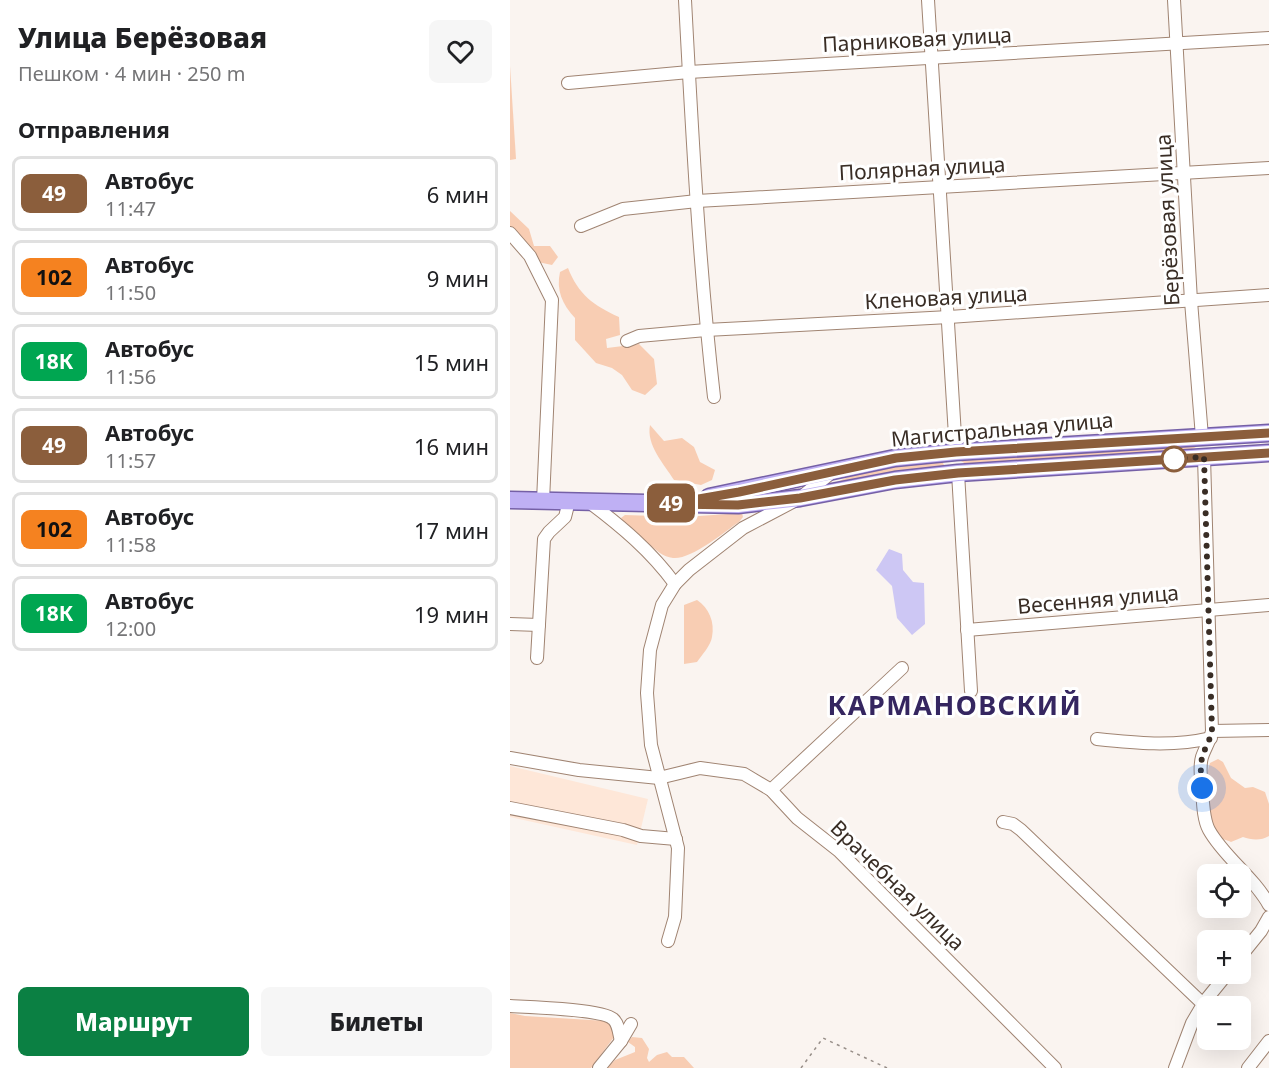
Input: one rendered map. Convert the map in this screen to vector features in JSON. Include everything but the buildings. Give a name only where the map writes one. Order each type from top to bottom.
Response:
[{"type":"main road","name":"Магистральная улица","points":[[670,504],[739,492],[896,458],[956,452],[1269,433]]},
{"type":"main road","points":[[1202,437],[1204,457]]},
{"type":"main road","points":[[956,452],[958,473]]},
{"type":"main road","name":"Магистральная улица","points":[[510,500],[738,505],[800,498],[895,480],[958,473],[1269,453]]},
{"type":"street","points":[[685,0],[706,330],[714,397]]},
{"type":"street","points":[[928,0],[956,452]]},
{"type":"street","name":"Берёзовая улица","points":[[1174,0],[1191,301],[1202,437]]},
{"type":"street","name":"Парниковая улица","points":[[568,83],[689,72],[1269,38]]},
{"type":"street","name":"Полярная улица","points":[[581,226],[623,208],[697,201],[1269,168]]},
{"type":"street","points":[[510,232],[530,256],[552,300],[543,501]]},
{"type":"street","name":"Кленовая улица","points":[[627,341],[639,336],[706,330],[949,317],[1269,295]]},
{"type":"street","points":[[1204,457],[1212,735],[1202,757],[1201,783],[1208,828],[1228,854],[1259,887],[1269,905]]},
{"type":"street","points":[[668,941],[675,917],[676,839],[651,745],[647,693],[650,650],[662,605],[675,584],[689,570],[743,528],[800,498],[835,470]]},
{"type":"street","points":[[958,473],[971,691]]},
{"type":"street","points":[[537,658],[544,539],[565,517],[568,501]]},
{"type":"street","points":[[589,502],[612,519],[658,561],[675,584]]},
{"type":"street","name":"Весенняя улица","points":[[967,630],[1269,605]]},
{"type":"street","points":[[510,624],[539,625]]},
{"type":"street","points":[[771,790],[902,668]]},
{"type":"street","points":[[1097,739],[1136,743],[1185,743],[1212,735],[1269,730]]},
{"type":"street","name":"Врачебная улица","points":[[510,758],[579,770],[659,778],[700,768],[744,774],[771,790],[797,818],[839,851],[1055,1068]]},
{"type":"street","points":[[510,808],[623,830],[641,836],[676,839]]},
{"type":"street","points":[[1003,822],[1013,824],[1021,831],[1197,998]]},
{"type":"street","points":[[1251,943],[1269,917]]},
{"type":"street","points":[[1209,996],[1219,984]]},
{"type":"street","points":[[510,1006],[603,1015],[613,1019],[618,1026],[621,1041]]},
{"type":"street","points":[[1175,1068],[1197,1014]]},
{"type":"street","points":[[599,1068],[621,1041],[631,1024]]},
{"type":"street","points":[[1248,1068],[1269,1041]]},
{"type":"path","points":[[801,1068],[823,1038],[887,1068]]},
{"type":"shaded area","points":[[510,66],[516,159],[510,160]]},
{"type":"shaded area","points":[[510,211],[529,229],[534,246],[550,246],[558,257],[552,265],[538,262],[510,237]]},
{"type":"shaded area","points":[[568,268],[577,285],[588,298],[619,317],[620,335],[606,339],[607,348],[639,344],[654,359],[657,384],[645,395],[632,390],[622,375],[612,368],[596,363],[575,340],[575,318],[563,302],[559,285],[560,272]]},
{"type":"shaded area","points":[[650,425],[664,441],[682,438],[694,447],[700,462],[715,470],[712,480],[701,485],[674,480],[653,447],[649,432]]},
{"type":"shaded area","points":[[1192,444],[1196,447],[1190,450],[966,464],[961,461],[966,457]]},
{"type":"shaded area","points":[[942,461],[944,465],[942,467],[878,474],[832,485],[857,474]]},
{"type":"shaded area","points":[[742,513],[743,517],[739,522],[707,544],[689,555],[673,558],[657,551],[630,529],[621,518],[625,515],[685,517]]},
{"type":"shaded area","points":[[889,549],[902,554],[903,570],[913,582],[924,583],[925,624],[912,635],[897,618],[892,586],[876,570]]},
{"type":"shaded area","points":[[697,600],[710,616],[713,626],[712,637],[697,662],[684,664],[684,605]]},
{"type":"shaded area","points":[[1218,759],[1223,762],[1231,778],[1245,788],[1253,787],[1265,792],[1269,804],[1269,836],[1256,840],[1243,837],[1231,842],[1219,837],[1214,830],[1208,811],[1207,779],[1210,763]]},
{"type":"shaded area","points":[[510,766],[648,799],[637,845],[510,817]]},
{"type":"shaded area","points":[[510,1013],[607,1021],[613,1026],[614,1037],[591,1068],[510,1068]]},
{"type":"shaded area","points":[[632,1037],[642,1038],[649,1049],[647,1058],[649,1062],[657,1055],[667,1052],[672,1057],[684,1057],[694,1068],[607,1068],[615,1060],[635,1052],[635,1047],[628,1042]]},
{"type":"bus line","name":"49","points":[[1269,433],[956,452],[896,458],[739,492],[670,504],[738,505],[800,498],[895,480],[958,473],[1269,453]]},
{"type":"district","name":"КАРМАНОВСКИЙ","points":[[955,704]]},
{"type":"route","points":[[1174,459],[1204,457],[1212,731],[1209,744],[1202,757],[1200,771],[1202,788]]}]
